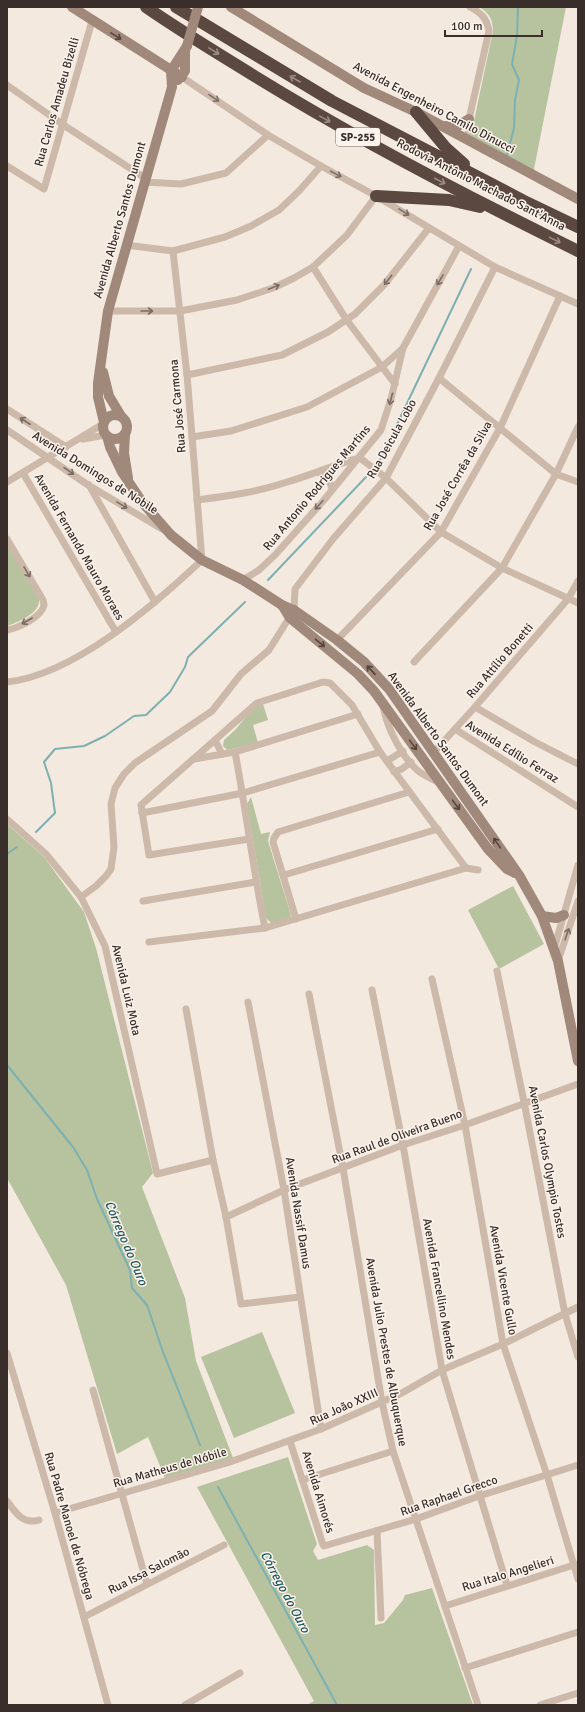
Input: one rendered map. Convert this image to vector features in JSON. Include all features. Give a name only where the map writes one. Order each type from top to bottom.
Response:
[{"type":"highway","name":"Rodovia Antônio Machado Sant'Anna","points":[[146,7],[179,30],[323,118],[496,211],[578,251]]},
{"type":"highway","name":"Rodovia Antônio Machado Sant'Anna","points":[[176,7],[332,101],[528,203],[578,227]]},
{"type":"highway","points":[[416,112],[446,148],[460,161],[528,203]]},
{"type":"highway","points":[[376,196],[449,200],[496,211]]},
{"type":"street","points":[[72,7],[182,77],[268,135],[376,196],[495,267],[578,304]]},
{"type":"street","points":[[182,77],[185,71],[186,48],[198,7]]},
{"type":"street","name":"Avenida Engenheiro Camilo Dinucci","points":[[231,7],[364,88],[416,112],[578,199]]},
{"type":"street","name":"Avenida Engenheiro Camilo Dinucci","points":[[244,7],[261,24]]},
{"type":"street","points":[[468,139],[469,119],[490,31],[487,20],[470,7]]},
{"type":"street","name":"Rua Carlos Amadeu Bizelli","points":[[7,166],[44,189],[92,21]]},
{"type":"street","points":[[171,71],[186,48]]},
{"type":"street","name":"Avenida Alberto Santos Dumont","points":[[104,423],[98,397],[98,383],[108,311],[172,87],[171,71]]},
{"type":"street","name":"Avenida Alberto Santos Dumont","points":[[172,87],[182,77]]},
{"type":"street","points":[[7,85],[145,180],[181,184],[226,173],[268,135]]},
{"type":"street","points":[[439,124],[453,128],[458,127],[469,119]]},
{"type":"street","points":[[126,245],[173,251],[225,238],[251,226],[279,210],[299,192],[321,166]]},
{"type":"street","points":[[108,311],[180,311],[237,300],[273,288],[313,267],[347,235],[376,196]]},
{"type":"street","points":[[187,375],[282,355],[328,332],[355,314],[384,286],[429,228]]},
{"type":"street","name":"Rua Antonio Rodrigues Martins","points":[[243,580],[259,570],[275,555],[324,500],[332,488],[360,458],[381,430],[403,348],[460,246]]},
{"type":"street","name":"Rua José Carmona","points":[[173,251],[187,375],[202,560]]},
{"type":"street","points":[[313,267],[346,320],[394,384]]},
{"type":"street","name":"Rua Deicula Lobo","points":[[292,614],[296,589],[333,539],[386,478],[495,267]]},
{"type":"street","name":"Rua José Corrêa da Silva","points":[[337,640],[442,532],[500,428],[560,296]]},
{"type":"street","points":[[192,437],[231,431],[307,407],[382,367],[403,348]]},
{"type":"street","name":"Avenida Alberto Santos Dumont","points":[[101,362],[105,386],[121,416]]},
{"type":"street","points":[[439,378],[556,474],[578,482]]},
{"type":"street","name":"Avenida Domingos de Nobile","points":[[7,409],[66,447]]},
{"type":"street","points":[[7,482],[81,439],[104,423],[110,416],[121,416],[126,422],[127,426],[125,434],[119,439],[107,436],[81,439]]},
{"type":"street","points":[[104,423],[103,430],[107,436]]},
{"type":"street","points":[[414,662],[502,568],[556,474],[578,427]]},
{"type":"street","name":"Avenida Domingos de Nobile","points":[[7,430],[49,457],[88,485],[171,535]]},
{"type":"street","name":"Avenida Alberto Santos Dumont","points":[[125,434],[124,453],[128,482]]},
{"type":"street","name":"Avenida Alberto Santos Dumont","points":[[107,436],[115,460],[128,482],[142,502],[171,535],[202,560],[243,580],[282,605],[358,674],[383,702],[488,849],[507,869],[519,875]]},
{"type":"street","points":[[198,500],[244,494],[287,482],[337,464],[360,458],[386,478],[442,532],[502,568],[578,603]]},
{"type":"street","points":[[318,472],[328,478],[332,488]]},
{"type":"street","name":"Avenida Fernando Mauro Moraes","points":[[23,473],[116,632]]},
{"type":"street","points":[[88,485],[155,602]]},
{"type":"street","points":[[7,538],[43,600],[44,607],[39,614],[17,627],[7,630]]},
{"type":"street","points":[[7,682],[19,681],[42,674],[84,652],[116,632],[155,602],[202,560]]},
{"type":"street","name":"Rua Attílio Bonetti","points":[[434,752],[476,707],[568,599],[578,581]]},
{"type":"street","points":[[81,897],[96,886],[111,869],[114,847],[111,804],[115,788],[124,774],[135,763],[212,711],[241,674],[269,650],[292,614]]},
{"type":"street","name":"Avenida Alberto Santos Dumont","points":[[292,614],[337,640],[364,662],[384,683],[411,719],[519,875],[542,916],[558,961],[574,1026],[578,1061]]},
{"type":"street","points":[[249,839],[149,855],[141,805],[257,703],[323,682],[330,683],[352,705],[380,752],[408,792],[438,829],[466,868]]},
{"type":"street","points":[[383,702],[386,718],[392,734],[403,751],[413,765],[440,783]]},
{"type":"street","points":[[476,707],[535,742],[578,764]]},
{"type":"street","points":[[194,759],[235,752],[358,714]]},
{"type":"street","points":[[392,734],[411,719]]},
{"type":"street","name":"Avenida Edílio Ferraz","points":[[455,729],[578,806]]},
{"type":"street","points":[[215,740],[222,754]]},
{"type":"street","points":[[387,761],[403,751]]},
{"type":"street","points":[[235,752],[265,928]]},
{"type":"street","points":[[142,813],[243,793],[380,752]]},
{"type":"street","points":[[394,772],[425,762],[434,752]]},
{"type":"street","points":[[296,919],[273,842],[278,832],[408,792]]},
{"type":"street","name":"Avenida Luiz Mota","points":[[7,819],[46,854],[81,897],[105,946],[157,1174],[213,1160]]},
{"type":"street","points":[[284,875],[438,829]]},
{"type":"street","points":[[554,949],[578,865]]},
{"type":"street","points":[[149,942],[265,928],[466,868],[478,870]]},
{"type":"street","points":[[143,901],[256,882]]},
{"type":"street","points":[[558,961],[577,905],[568,904]]},
{"type":"street","points":[[542,916],[556,918],[564,915]]},
{"type":"street","name":"Avenida Carlos Olympio Tostes","points":[[497,971],[565,1314],[578,1357]]},
{"type":"street","name":"Avenida Vicente Gullo","points":[[432,979],[466,1125],[503,1344],[576,1565],[578,1579]]},
{"type":"street","name":"Avenida Francellino Mendes","points":[[372,990],[403,1145],[442,1370],[507,1585]]},
{"type":"street","name":"Avenida Julio Prestes de Albuquerque","points":[[310,994],[343,1168],[382,1402],[393,1450],[478,1705]]},
{"type":"street","name":"Avenida Nassif Damus","points":[[248,1002],[284,1190],[322,1429]]},
{"type":"street","points":[[186,1009],[241,1304],[300,1297]]},
{"type":"street","name":"Rua Raul de Oliveira Bueno","points":[[226,1217],[284,1190],[403,1145],[466,1125],[524,1102],[578,1084]]},
{"type":"street","name":"Rua João XXIII","points":[[290,1441],[322,1429],[402,1393],[442,1370],[503,1344],[578,1307]]},
{"type":"street","name":"Rua Padre Manoel de Nóbrega","points":[[7,1353],[55,1513],[108,1705]]},
{"type":"street","points":[[93,1390],[123,1493],[147,1584]]},
{"type":"street","name":"Rua Matheus de Nóbile","points":[[55,1513],[230,1462],[290,1441]]},
{"type":"street","name":"Avenida Aimorés","points":[[290,1441],[323,1546],[327,1546]]},
{"type":"street","points":[[302,1480],[393,1450]]},
{"type":"street","name":"Rua Raphael Grecco","points":[[327,1546],[416,1519],[479,1496],[578,1465]]},
{"type":"street","points":[[7,1501],[24,1520],[32,1522],[39,1520]]},
{"type":"street","points":[[377,1531],[381,1618]]},
{"type":"street","name":"Rua Issa Salomão","points":[[84,1617],[224,1545]]},
{"type":"street","name":"Rua Italo Angelieri","points":[[445,1606],[507,1585],[576,1565]]},
{"type":"street","points":[[466,1668],[578,1632]]},
{"type":"street","points":[[185,1705],[240,1672]]},
{"type":"street","points":[[540,1705],[578,1693]]},
{"type":"green space","points":[[479,7],[566,7],[533,174],[471,142],[471,135],[493,31],[490,17]]},
{"type":"green space","points":[[7,543],[39,599],[39,604],[33,613],[7,626]]},
{"type":"green space","points":[[262,701],[268,720],[253,725],[258,743],[227,750],[223,746],[224,740],[235,730],[257,704]]},
{"type":"green space","points":[[251,797],[261,834],[270,832],[268,841],[291,915],[290,918],[272,924],[266,918],[247,804]]},
{"type":"green space","points":[[7,824],[44,857],[84,912],[96,948],[153,1173],[142,1187],[185,1298],[196,1361],[233,1458],[165,1478],[148,1437],[117,1454],[66,1285],[7,1178]]},
{"type":"green space","points":[[513,886],[544,944],[499,969],[468,910]]},
{"type":"green space","points":[[262,1332],[295,1413],[234,1438],[201,1357]]},
{"type":"green space","points":[[288,1457],[317,1544],[313,1551],[318,1560],[367,1545],[374,1550],[375,1625],[384,1623],[403,1600],[405,1595],[432,1588],[473,1705],[307,1705],[314,1701],[197,1487]]},
{"type":"waterway","points":[[507,155],[514,128],[515,100],[519,80],[512,64],[517,36],[518,7]]},
{"type":"waterway","points":[[380,460],[471,269]]},
{"type":"waterway","points":[[268,580],[366,477]]},
{"type":"waterway","points":[[36,832],[55,813],[51,783],[44,762],[55,749],[84,746],[105,736],[134,716],[146,715],[170,692],[185,667],[188,657],[245,602]]},
{"type":"waterway","points":[[7,854],[17,847]]},
{"type":"waterway","name":"Córrego do Ouro","points":[[7,1065],[73,1147],[87,1170],[97,1199],[130,1270],[132,1288],[147,1305],[163,1352],[200,1445]]},
{"type":"waterway","name":"Córrego do Ouro","points":[[218,1487],[337,1705]]}]
